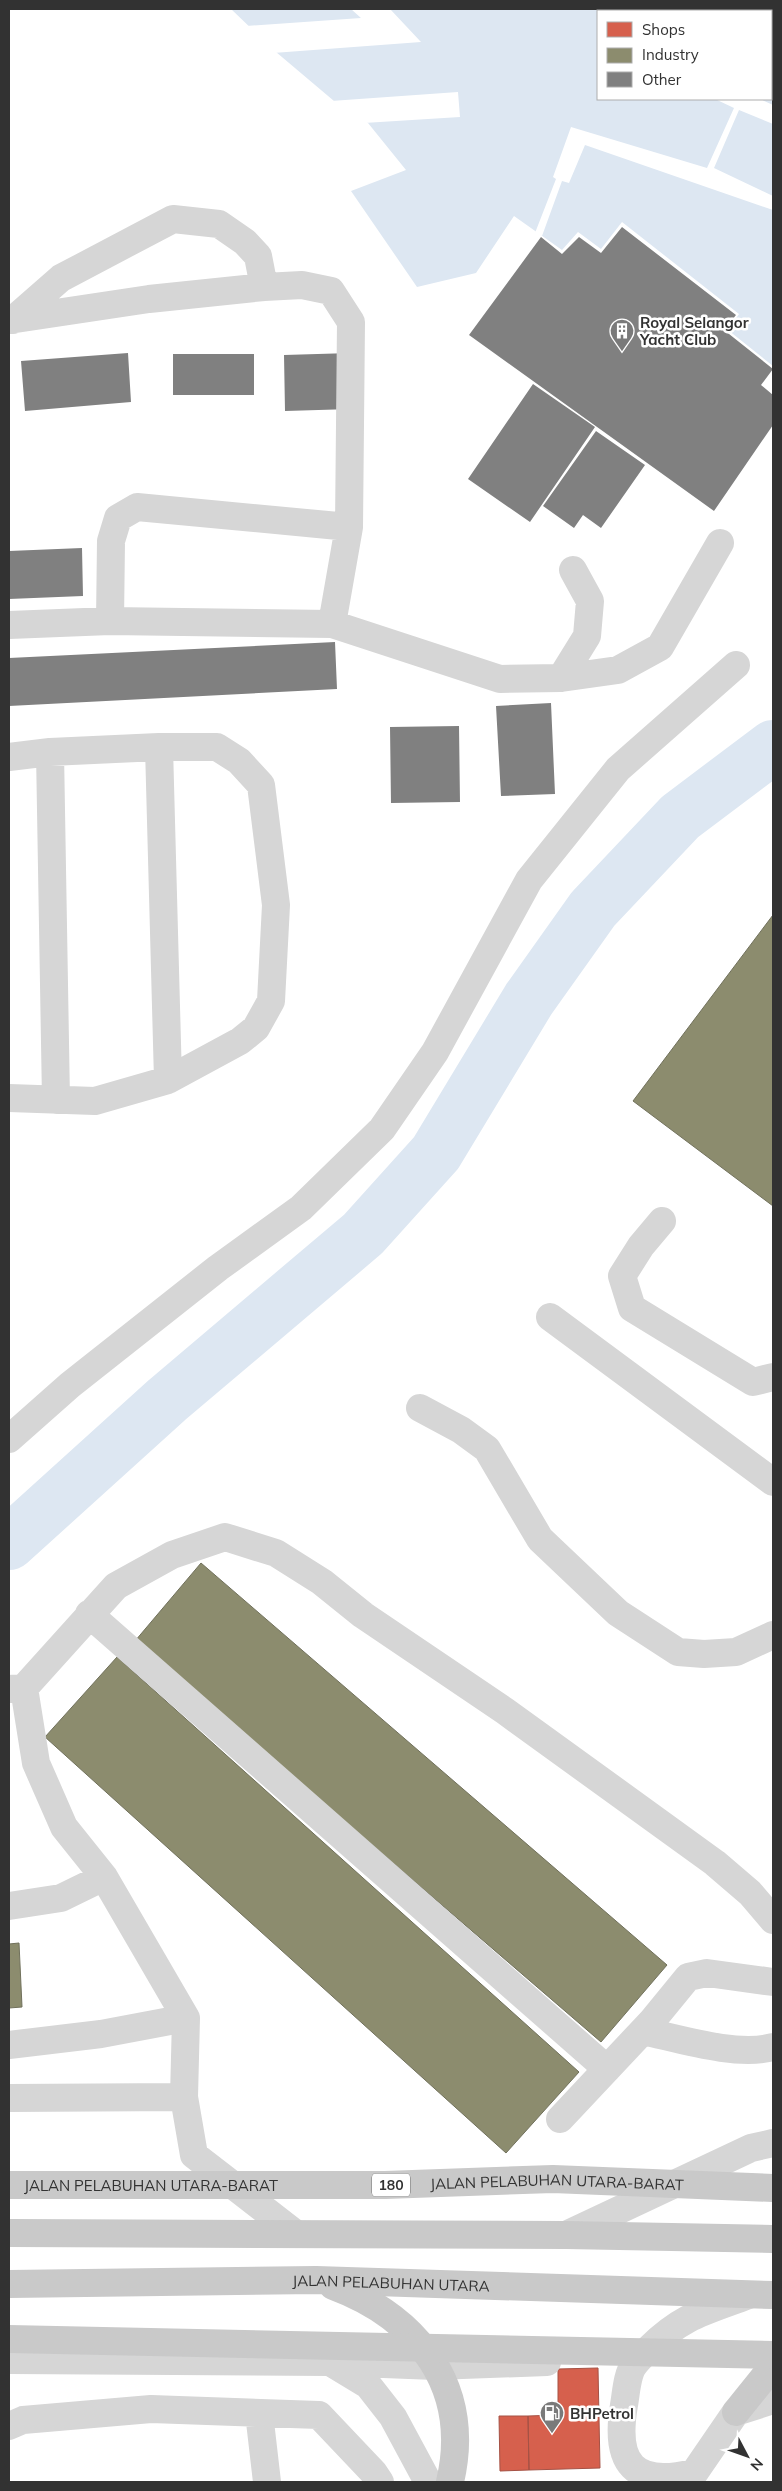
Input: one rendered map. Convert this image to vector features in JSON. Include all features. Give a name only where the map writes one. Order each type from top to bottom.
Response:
[{"type":"main road","name":"JALAN PELABUHAN UTARA-BARAT","points":[[9,2185],[385,2185],[552,2180],[773,2188]]},
{"type":"main road","points":[[9,2233],[566,2235],[773,2239]]},
{"type":"main road","points":[[316,2280],[355,2294],[386,2311],[413,2334],[435,2366],[450,2401],[456,2435],[450,2482]]},
{"type":"main road","name":"JALAN PELABUHAN UTARA","points":[[9,2284],[316,2280],[763,2294]]},
{"type":"main road","points":[[9,2339],[773,2354]]},
{"type":"main road","points":[[736,2412],[773,2366]]},
{"type":"street","points":[[11,320],[61,278],[173,219],[219,224],[245,242],[258,256],[264,288]]},
{"type":"street","points":[[11,320],[149,299],[264,288],[302,285],[331,291],[350,322],[349,527],[332,624]]},
{"type":"street","points":[[110,621],[111,541],[118,518],[137,507],[349,527]]},
{"type":"street","points":[[9,625],[110,621],[332,624],[500,679],[561,678],[618,670],[660,647],[720,543]]},
{"type":"street","points":[[561,678],[587,636],[590,601],[573,570]]},
{"type":"street","points":[[9,1439],[70,1385],[218,1268],[300,1208],[382,1129],[435,1052],[529,880],[618,769],[736,665]]},
{"type":"street","points":[[159,747],[168,1080]]},
{"type":"street","points":[[9,757],[50,752],[159,747],[217,747],[239,761],[261,785],[276,905],[271,1001],[256,1028],[240,1041],[168,1080],[95,1101],[9,1098]]},
{"type":"street","points":[[50,752],[56,1100]]},
{"type":"street","points":[[662,1221],[641,1246],[622,1276],[632,1308],[753,1382],[773,1377]]},
{"type":"street","points":[[550,1317],[773,1482]]},
{"type":"street","points":[[420,1408],[461,1430],[487,1449],[540,1539],[618,1613],[678,1652],[704,1654],[736,1652],[773,1635]]},
{"type":"street","points":[[296,2234],[194,2155],[184,2097],[186,2018],[104,1877],[64,1827],[36,1763],[16,1688],[116,1586],[172,1556],[225,1537],[276,1553],[322,1582],[363,1614],[505,1711],[715,1863],[750,1893],[773,1920]]},
{"type":"street","points":[[89,1614],[607,2069]]},
{"type":"street","points":[[9,1906],[61,1898],[104,1877]]},
{"type":"street","points":[[560,2119],[643,2031],[688,1977],[707,1973],[773,1982]]},
{"type":"street","points":[[9,2045],[101,2034],[186,2018]]},
{"type":"street","points":[[643,2031],[732,2048],[760,2051],[773,2047]]},
{"type":"street","points":[[9,2098],[184,2097]]},
{"type":"street","points":[[566,2235],[751,2148],[773,2142]]},
{"type":"street","points":[[763,2294],[709,2308],[666,2332],[633,2365],[621,2424],[624,2456],[630,2466],[643,2474],[669,2478],[691,2477],[736,2412],[773,2400]]},
{"type":"street","points":[[9,2360],[330,2362],[435,2366],[556,2361],[606,2362],[633,2365]]},
{"type":"street","points":[[330,2362],[368,2384],[393,2416],[428,2482]]},
{"type":"street","points":[[9,2426],[23,2420],[151,2409],[319,2415],[374,2473],[380,2482]]},
{"type":"street","points":[[259,2413],[267,2482]]},
{"type":"shaded area","points":[[231,9],[773,9],[773,366],[728,330],[739,314],[622,222],[601,249],[578,232],[562,250],[514,216],[476,273],[417,287],[351,191],[406,170],[368,123],[334,101],[276,52]]},
{"type":"pier","points":[[351,9],[390,9],[421,42],[273,53],[246,26],[361,18]]},
{"type":"pier","points":[[458,92],[460,117],[364,123],[331,101]]},
{"type":"pier","points":[[717,100],[762,100],[773,105],[773,124],[739,110],[714,168],[773,196],[773,210],[585,145],[569,183],[562,181],[542,236],[535,233],[556,179],[553,177],[571,127],[707,168],[734,108]]},
{"type":"building: Shops","points":[[598,2368],[600,2468],[529,2470],[528,2416],[558,2415],[558,2369]]},
{"type":"building: Shops","points":[[499,2416],[528,2416],[529,2470],[500,2471]]},
{"type":"building: Industry","points":[[773,915],[773,1206],[633,1101]]},
{"type":"building: Industry","points":[[201,1563],[667,1965],[601,2042],[135,1641]]},
{"type":"building: Industry","points":[[117,1657],[579,2072],[506,2153],[45,1737]]},
{"type":"building: Industry","points":[[19,1943],[22,2007],[9,2008],[9,1944]]},
{"type":"building: Other","name":"Royal Selangor Yacht Club","points":[[622,227],[736,315],[724,330],[773,369],[761,385],[773,395],[773,425],[714,511],[469,335],[541,237],[562,254],[579,237],[601,253]]},
{"type":"building: Other","points":[[128,353],[131,402],[25,411],[21,361]]},
{"type":"building: Other","points":[[351,353],[352,409],[285,411],[284,355]]},
{"type":"building: Other","points":[[173,354],[254,354],[254,395],[173,395]]},
{"type":"building: Other","points":[[533,384],[595,427],[530,522],[468,479]]},
{"type":"building: Other","points":[[596,431],[645,465],[601,528],[583,515],[574,528],[543,506]]},
{"type":"building: Other","points":[[82,548],[83,596],[9,599],[9,551]]},
{"type":"building: Other","points":[[335,642],[337,689],[9,706],[9,658]]},
{"type":"building: Other","points":[[551,703],[555,794],[501,796],[496,706]]},
{"type":"building: Other","points":[[459,726],[460,802],[391,803],[390,727]]},
{"type":"waterway","points":[[9,1543],[167,1400],[363,1234],[436,1153],[529,999],[593,909],[680,817],[773,747]]},
{"type":"place","name":"Royal Selangor Yacht Club","points":[[622,352]]},
{"type":"place","name":"BHPetrol","points":[[552,2434]]}]
